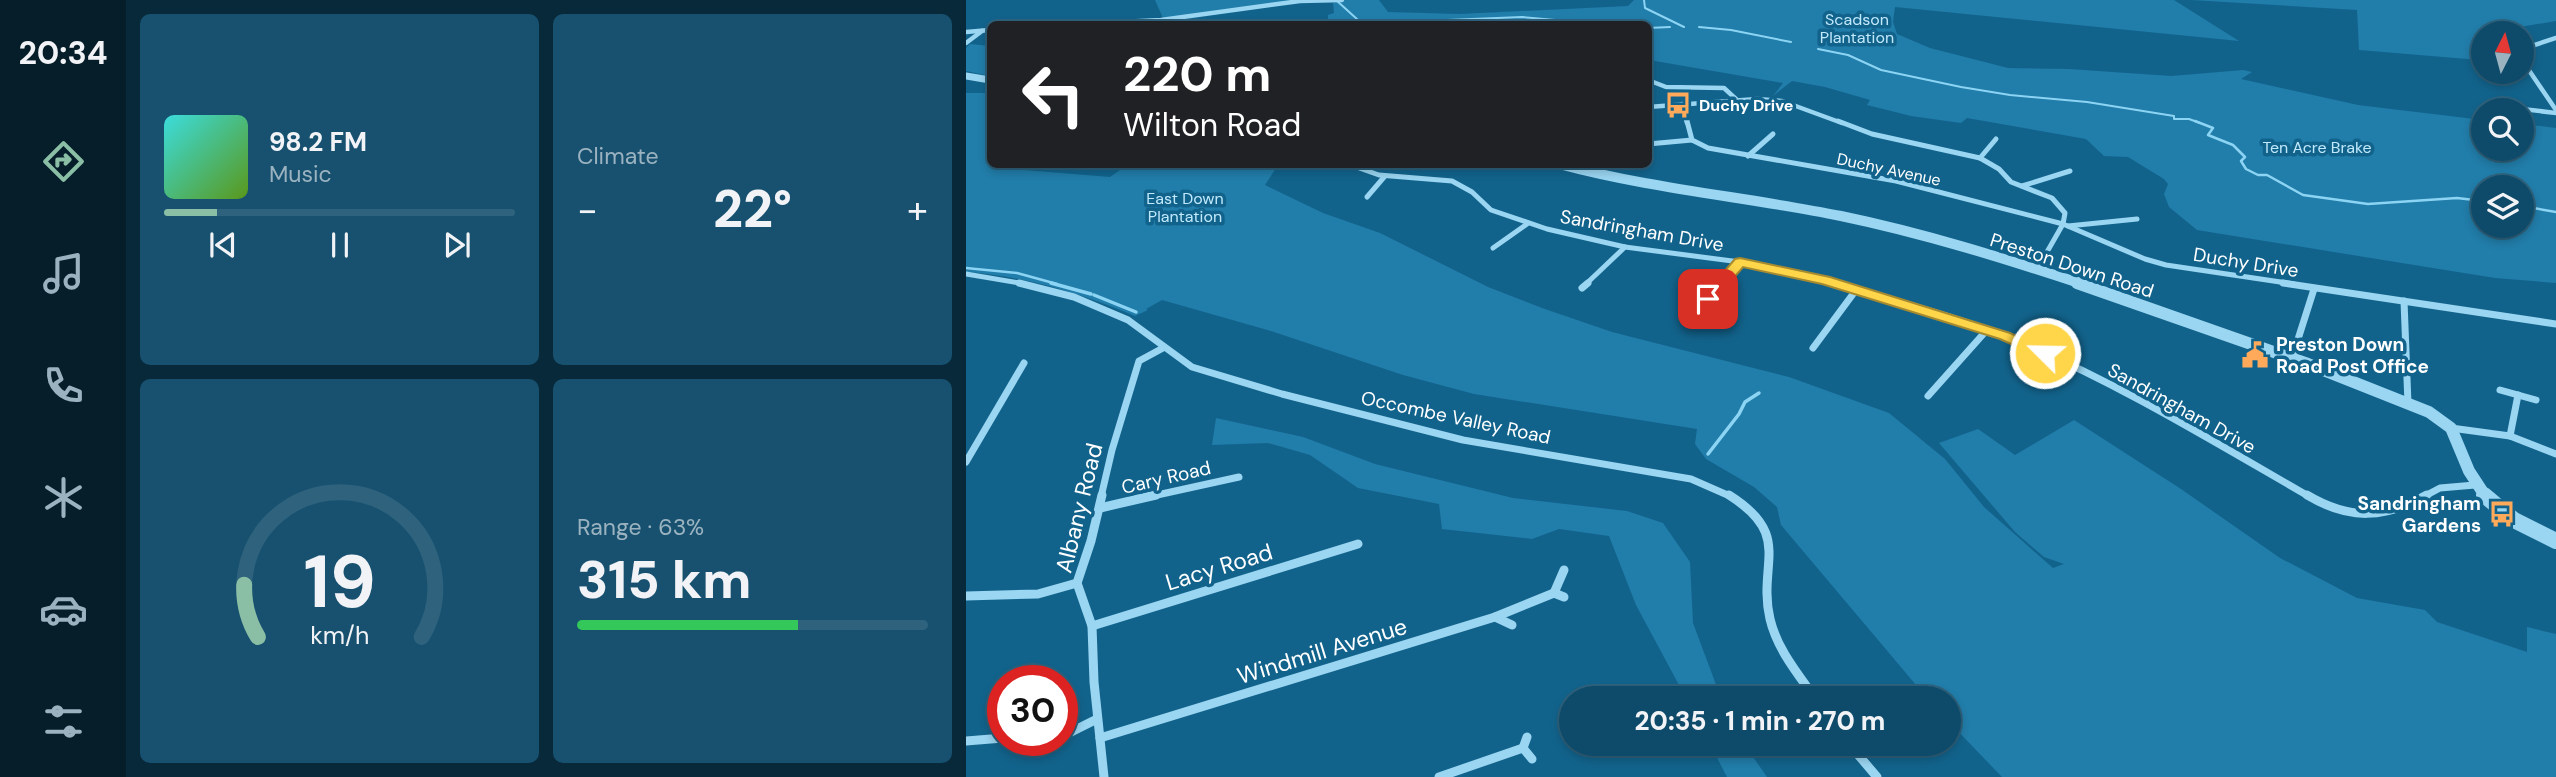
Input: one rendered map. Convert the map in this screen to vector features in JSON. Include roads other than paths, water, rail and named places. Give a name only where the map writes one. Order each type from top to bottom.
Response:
[{"type":"street","points":[[1125,21],[1214,15],[1300,1],[1342,0]]},
{"type":"street","points":[[966,32],[987,30]]},
{"type":"street","points":[[966,43],[982,31]]},
{"type":"street","points":[[2534,45],[2555,39]]},
{"type":"street","points":[[966,76],[987,80]]},
{"type":"street","points":[[2534,78],[2556,111]]},
{"type":"street","points":[[1652,82],[1666,87],[1724,88],[1737,100]]},
{"type":"street","points":[[1652,107],[1737,100],[1782,101],[1894,140],[1980,158],[1999,169],[2011,182],[2052,198],[2065,213],[2065,225],[2043,259],[2032,269]]},
{"type":"street","points":[[1652,144],[1692,140],[1682,104]]},
{"type":"street","points":[[2534,110],[2556,111]]},
{"type":"street","points":[[1748,156],[1773,134]]},
{"type":"street","points":[[1980,158],[1996,139]]},
{"type":"street","name":"Duchy Avenue","points":[[1692,140],[1716,150],[1896,181],[2065,225]]},
{"type":"street","name":"Sandringham Drive","points":[[1360,168],[1385,176],[1452,181],[1472,192],[1491,210],[1527,224],[1625,247],[1740,262],[1826,280],[1986,331],[2060,360],[2148,404],[2325,506],[2360,514],[2381,514],[2403,508],[2440,488],[2475,485]]},
{"type":"street","name":"Preston Down Road","points":[[1575,168],[1629,182],[1858,219],[2032,269],[2292,358],[2437,416],[2451,428],[2510,436],[2556,454]]},
{"type":"street","points":[[2022,187],[2070,171]]},
{"type":"street","points":[[1367,197],[1385,176]]},
{"type":"street","points":[[2065,225],[2137,219]]},
{"type":"street","points":[[1493,248],[1527,224]]},
{"type":"street","name":"Duchy Drive","points":[[2065,225],[2166,265],[2556,324]]},
{"type":"street","points":[[1581,288],[1625,247]]},
{"type":"street","points":[[1693,318],[1740,262]]},
{"type":"street","name":"Occombe Valley Road","points":[[966,274],[1012,281],[1074,297],[1128,320],[1192,367],[1348,412],[1463,440],[1691,479],[1717,487],[1738,498],[1768,535],[1771,553],[1768,609],[1781,650],[1806,686]]},
{"type":"street","points":[[2292,358],[2315,289]]},
{"type":"street","points":[[1813,348],[1856,290]]},
{"type":"street","points":[[2404,301],[2408,404]]},
{"type":"street","name":"Duchy Drive","points":[[2546,324],[2556,332]]},
{"type":"street","points":[[1928,396],[1986,331]]},
{"type":"street","name":"Albany Road","points":[[1104,777],[1097,719],[1092,626],[1077,583],[1139,361],[1163,348]]},
{"type":"street","points":[[966,461],[1024,363]]},
{"type":"street","points":[[2500,390],[2536,400]]},
{"type":"street","points":[[2510,436],[2518,395]]},
{"type":"street","points":[[2451,428],[2475,485],[2502,514],[2556,541]]},
{"type":"street","name":"Cary Road","points":[[1100,508],[1239,477]]},
{"type":"street","name":"Lacy Road","points":[[1092,626],[1358,544]]},
{"type":"street","name":"Windmill Avenue","points":[[1100,738],[1559,595],[1564,570]]},
{"type":"street","points":[[966,596],[1038,594],[1077,583]]},
{"type":"street","points":[[1495,617],[1512,625]]},
{"type":"street","points":[[1078,728],[1097,719]]},
{"type":"street","points":[[966,741],[987,739]]},
{"type":"street","points":[[1439,777],[1525,743],[1532,759]]},
{"type":"street","points":[[1859,756],[1877,777]]},
{"type":"waterway","points":[[1336,0],[1358,20],[1363,21]]},
{"type":"waterway","points":[[1644,0],[1645,8],[1684,27]]},
{"type":"waterway","points":[[1422,21],[1522,17],[1567,21]]},
{"type":"waterway","points":[[1652,28],[1670,27]]},
{"type":"waterway","points":[[1699,27],[1731,30],[1791,42]]},
{"type":"waterway","points":[[1818,49],[1848,55],[1881,70],[1961,87],[2010,95],[2087,102],[2174,116],[2174,119],[2189,119],[2200,123]]},
{"type":"waterway","points":[[2195,121],[2213,128],[2208,135],[2233,145],[2245,157],[2241,161],[2246,169],[2258,175],[2267,175],[2303,195],[2368,204],[2457,198],[2471,200]]},
{"type":"waterway","points":[[2534,208],[2556,212]]},
{"type":"waterway","points":[[966,268],[1017,273],[1057,284]]},
{"type":"waterway","points":[[1051,283],[1091,294]]},
{"type":"waterway","points":[[1094,295],[1136,312]]},
{"type":"waterway","points":[[1708,454],[1745,402],[1759,393]]},
{"type":"place","name":"Duchy Drive","points":[[1678,105]]},
{"type":"place","name":"Preston Down Road Post Office","points":[[2255,355]]},
{"type":"place","name":"Sandringham Gardens","points":[[2502,514]]},
{"type":"park label","name":"Scadson Plantation","points":[[1857,28]]},
{"type":"park label","name":"Ten Acre Brake","points":[[2317,147]]},
{"type":"park label","name":"East Down Plantation","points":[[1185,207]]}]
